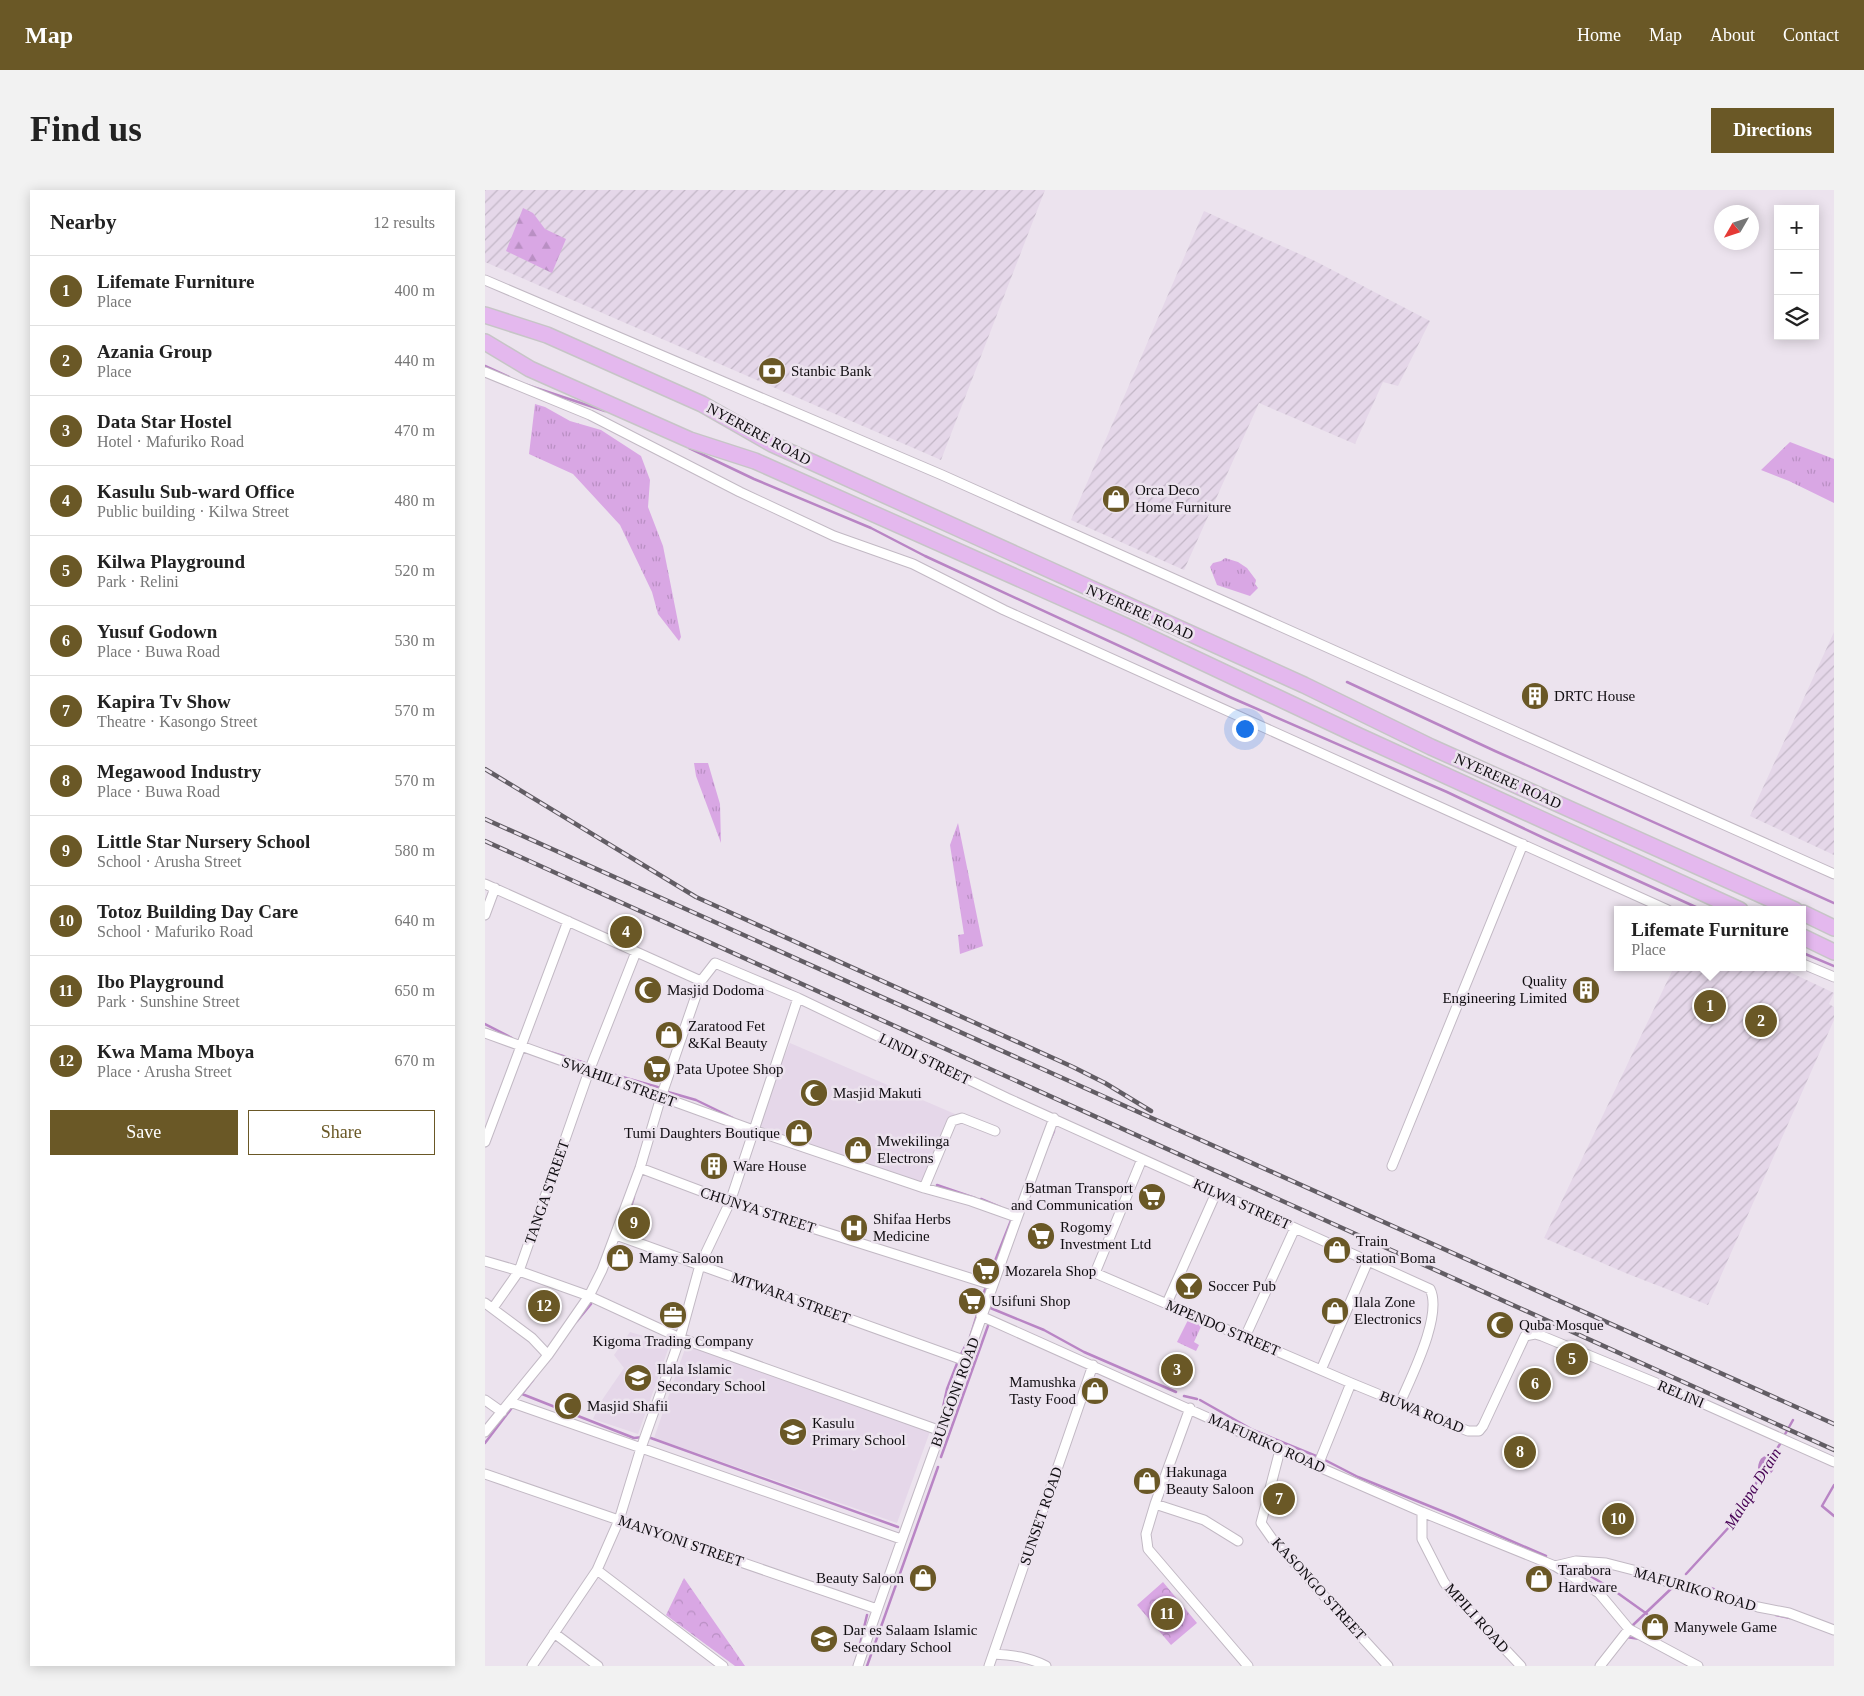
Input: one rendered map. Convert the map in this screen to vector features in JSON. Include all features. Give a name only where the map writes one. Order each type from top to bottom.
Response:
[{"type":"highway","name":"NYERERE ROAD","points":[[485,315],[547,335],[702,404],[772,444],[1305,685],[1431,746],[1786,906]]},
{"type":"highway","name":"NYERERE ROAD","points":[[485,342],[530,369],[690,440],[755,461],[1130,628],[1359,736],[1732,906]]},
{"type":"highway","points":[[1806,914],[1834,928]]},
{"type":"highway","points":[[1806,939],[1834,952]]},
{"type":"street","points":[[485,280],[943,475],[1834,874]]},
{"type":"street","points":[[485,372],[590,415],[732,488],[835,536],[913,564],[1004,610],[1659,906]]},
{"type":"street","points":[[1392,1166],[1523,844]]},
{"type":"street","points":[[485,884],[701,981],[661,1097],[640,1168],[602,1270],[589,1296],[548,1355],[485,1432]]},
{"type":"street","points":[[485,915],[495,888]]},
{"type":"street","points":[[485,1142],[568,921]]},
{"type":"street","name":"TANGA STREET","points":[[493,1308],[519,1271],[589,1071],[636,952]]},
{"type":"street","name":"LINDI STREET","points":[[701,981],[715,963],[798,998],[1007,1098],[1054,1118]]},
{"type":"street","points":[[1806,965],[1834,977]]},
{"type":"street","points":[[532,1666],[597,1570],[619,1520],[641,1448],[680,1338],[700,1265],[730,1202],[798,998]]},
{"type":"street","name":"SWAHILI STREET","points":[[485,1033],[753,1130]]},
{"type":"street","points":[[924,1188],[952,1121],[962,1118],[995,1131]]},
{"type":"street","name":"KILWA STREET","points":[[1054,1118],[1142,1160],[1430,1289],[1433,1295],[1431,1326],[1400,1403]]},
{"type":"street","name":"BUNGONI ROAD","points":[[858,1666],[901,1539],[1016,1217],[1054,1118]]},
{"type":"street","points":[[753,1130],[1016,1217]]},
{"type":"street","name":"MPENDO STREET","points":[[1142,1160],[1095,1273],[1351,1383]]},
{"type":"street","name":"CHUNYA STREET","points":[[640,1168],[730,1202],[992,1285]]},
{"type":"street","points":[[1167,1304],[1216,1193]]},
{"type":"street","points":[[1245,1337],[1295,1228]]},
{"type":"street","name":"MTWARA STREET","points":[[616,1235],[966,1361]]},
{"type":"street","points":[[485,1261],[589,1296],[680,1338],[941,1431]]},
{"type":"street","points":[[1321,1370],[1368,1261]]},
{"type":"street","points":[[485,1303],[532,1338],[548,1355]]},
{"type":"street","name":"MAFURIKO ROAD","points":[[981,1316],[1422,1512],[1555,1566],[1599,1593],[1630,1629]]},
{"type":"street","name":"RELINI","points":[[1525,1336],[1535,1334],[1543,1336],[1666,1387],[1834,1462]]},
{"type":"street","name":"BUWA ROAD","points":[[1351,1383],[1468,1431],[1479,1431],[1525,1336]]},
{"type":"street","name":"SUNSET ROAD","points":[[989,1666],[1093,1365]]},
{"type":"street","points":[[1318,1465],[1351,1383]]},
{"type":"street","points":[[485,1400],[502,1412]]},
{"type":"street","points":[[510,1402],[901,1539]]},
{"type":"street","points":[[1190,1408],[1155,1504],[1146,1534],[1148,1548],[1248,1666]]},
{"type":"street","name":"KASONGO STREET","points":[[1280,1450],[1261,1523],[1273,1540],[1388,1666]]},
{"type":"street","name":"MANYONI STREET","points":[[485,1474],[877,1608]]},
{"type":"street","points":[[1155,1504],[1204,1520],[1238,1541]]},
{"type":"street","name":"MPILI ROAD","points":[[1422,1512],[1422,1539],[1444,1582],[1452,1593],[1521,1666]]},
{"type":"street","name":"MAFURIKO ROAD","points":[[1555,1566],[1576,1561],[1606,1563],[1758,1608],[1789,1613],[1834,1630]]},
{"type":"street","points":[[597,1570],[723,1666]]},
{"type":"street","points":[[1600,1666],[1630,1629],[1698,1666]]},
{"type":"street","points":[[553,1633],[598,1666]]},
{"type":"street","points":[[993,1654],[1017,1655],[1033,1659],[1046,1666]]},
{"type":"shaded area","points":[[485,190],[1045,190],[941,460],[485,262]]},
{"type":"shaded area","points":[[1204,211],[1315,261],[1430,321],[1398,386],[1383,382],[1355,444],[1259,403],[1184,570],[1071,520]]},
{"type":"shaded area","points":[[1834,632],[1834,855],[1750,816]]},
{"type":"shaded area","points":[[1672,971],[1787,971],[1834,993],[1829,1004],[1834,1007],[1834,1020],[1708,1305],[1628,1274],[1544,1238]]},
{"type":"shaded area","points":[[790,1043],[955,1114],[920,1184],[754,1126]]},
{"type":"shaded area","name":"Ilala Islamic Secondary School","points":[[630,1332],[670,1344],[638,1434],[593,1419],[602,1400],[624,1368],[614,1355]]},
{"type":"shaded area","name":"Kasulu Primary School","points":[[686,1346],[808,1384],[932,1426],[897,1523],[654,1438]]},
{"type":"green space","points":[[523,208],[533,213],[545,229],[566,239],[552,273],[506,251]]},
{"type":"green space","points":[[535,404],[545,407],[570,421],[601,430],[641,456],[650,480],[648,507],[663,546],[681,637],[679,641],[658,614],[652,592],[620,525],[573,474],[529,454]]},
{"type":"green space","points":[[1790,442],[1834,459],[1834,503],[1789,481],[1761,470]]},
{"type":"green space","points":[[1225,558],[1238,562],[1247,568],[1256,580],[1255,584],[1258,588],[1250,596],[1217,585],[1210,567],[1213,563]]},
{"type":"green space","points":[[694,763],[708,763],[720,804],[721,843],[696,776]]},
{"type":"green space","points":[[958,823],[983,946],[960,954],[958,935],[964,934],[950,845]]},
{"type":"green space","points":[[1191,1314],[1204,1320],[1194,1342],[1199,1345],[1196,1351],[1177,1342]]},
{"type":"green space","points":[[684,1578],[745,1666],[735,1666],[666,1615]]},
{"type":"green space","points":[[1163,1582],[1197,1623],[1171,1645],[1137,1605]]},
{"type":"waterway","points":[[485,366],[509,377]]},
{"type":"waterway","points":[[527,385],[605,411]]},
{"type":"waterway","points":[[689,448],[754,479],[871,528],[925,556],[1232,698],[1447,792],[1694,906]]},
{"type":"waterway","points":[[1347,682],[1495,751],[1834,903]]},
{"type":"waterway","points":[[1806,954],[1834,966]]},
{"type":"waterway","points":[[485,1024],[512,1038]]},
{"type":"waterway","points":[[547,1051],[585,1063],[583,1066]]},
{"type":"waterway","points":[[612,1074],[661,1088]]},
{"type":"waterway","points":[[667,1094],[668,1092],[696,1100],[733,1118]]},
{"type":"waterway","points":[[1048,1145],[1054,1131]]},
{"type":"waterway","points":[[937,1185],[975,1198]]},
{"type":"waterway","points":[[626,1223],[634,1197]]},
{"type":"waterway","points":[[981,1199],[1000,1207]]},
{"type":"waterway","points":[[987,1281],[1012,1218]]},
{"type":"waterway","points":[[960,1356],[970,1337],[986,1286]]},
{"type":"waterway","points":[[577,1321],[591,1304]]},
{"type":"waterway","points":[[988,1307],[1044,1330],[1084,1352],[1176,1392]]},
{"type":"waterway","points":[[941,1457],[989,1323]]},
{"type":"waterway","points":[[943,1407],[947,1389],[958,1361]]},
{"type":"waterway","points":[[533,1380],[522,1394],[634,1438],[643,1437]]},
{"type":"waterway","points":[[1184,1396],[1197,1399]]},
{"type":"waterway","points":[[1200,1400],[1253,1430],[1321,1458],[1358,1477],[1546,1556]]},
{"type":"waterway","points":[[485,1443],[514,1405]]},
{"type":"waterway","name":"Malapa Drain","points":[[1784,1436],[1793,1420]]},
{"type":"waterway","points":[[648,1437],[898,1527]]},
{"type":"waterway","name":"Malapa Drain","points":[[1767,1464],[1782,1441]]},
{"type":"waterway","points":[[867,1666],[938,1467]]},
{"type":"waterway","name":"Malapa Drain","points":[[1686,1574],[1730,1526],[1766,1467]]},
{"type":"waterway","points":[[1834,1485],[1822,1506],[1834,1516]]},
{"type":"waterway","points":[[1577,1568],[1612,1589],[1647,1614]]},
{"type":"waterway","name":"Malapa Drain","points":[[1634,1628],[1633,1625],[1674,1586]]},
{"type":"waterway","points":[[1708,1587],[1730,1595]]},
{"type":"waterway","points":[[857,1657],[867,1615]]},
{"type":"waterway","points":[[1776,1615],[1790,1618]]},
{"type":"waterway","points":[[1626,1637],[1640,1639]]},
{"type":"railway","points":[[485,769],[696,897],[1073,1067],[1105,1083],[1151,1111]]},
{"type":"railway","points":[[485,819],[1834,1424]]},
{"type":"railway","points":[[485,841],[1834,1450]]},
{"type":"place","name":"Stanbic Bank","points":[[772,371]]},
{"type":"place","name":"Orca Deco Home Furniture","points":[[1116,499]]},
{"type":"place","name":"DRTC House","points":[[1535,696]]},
{"type":"place","name":"Kasulu Sub-ward Office","points":[[626,932]]},
{"type":"place","name":"Masjid Dodoma","points":[[648,990]]},
{"type":"place","name":"Quality Engineering Limited","points":[[1586,990]]},
{"type":"place","name":"Lifemate Furniture","points":[[1710,1006]]},
{"type":"place","name":"Azania Group","points":[[1761,1021]]},
{"type":"place","name":"Zaratood Fet &Kal Beauty","points":[[669,1035]]},
{"type":"place","name":"Pata Upotee Shop","points":[[657,1069]]},
{"type":"place","name":"Masjid Makuti","points":[[814,1093]]},
{"type":"place","name":"Tumi Daughters Boutique","points":[[799,1133]]},
{"type":"place","name":"Mwekilinga Electrons","points":[[858,1150]]},
{"type":"place","name":"Ware House","points":[[714,1166]]},
{"type":"place","name":"Batman Transport and Communication","points":[[1152,1197]]},
{"type":"place","name":"Little Star Nursery School","points":[[634,1223]]},
{"type":"place","name":"Shifaa Herbs Medicine","points":[[854,1228]]},
{"type":"place","name":"Rogomy Investment Ltd","points":[[1041,1236]]},
{"type":"place","name":"Train station Boma","points":[[1337,1250]]},
{"type":"place","name":"Mamy Saloon","points":[[620,1258]]},
{"type":"place","name":"Mozarela Shop","points":[[986,1271]]},
{"type":"place","name":"Soccer Pub","points":[[1189,1286]]},
{"type":"place","name":"Usifuni Shop","points":[[972,1301]]},
{"type":"place","name":"Kwa Mama Mboya","points":[[544,1306]]},
{"type":"place","name":"Ilala Zone Electronics","points":[[1335,1311]]},
{"type":"place","name":"Kigoma Trading Company","points":[[673,1315]]},
{"type":"place","name":"Quba Mosque","points":[[1500,1325]]},
{"type":"place","name":"Kilwa Playground","points":[[1572,1359]]},
{"type":"place","name":"Data Star Hostel","points":[[1177,1370]]},
{"type":"place","name":"Ilala Islamic Secondary School","points":[[638,1378]]},
{"type":"place","name":"Yusuf Godown","points":[[1535,1384]]},
{"type":"place","name":"Mamushka Tasty Food","points":[[1095,1391]]},
{"type":"place","name":"Masjid Shafii","points":[[568,1406]]},
{"type":"place","name":"Kasulu Primary School","points":[[793,1432]]},
{"type":"place","name":"Megawood Industry","points":[[1520,1452]]},
{"type":"place","name":"Hakunaga Beauty Saloon","points":[[1147,1481]]},
{"type":"place","name":"Kapira Tv Show","points":[[1279,1499]]},
{"type":"place","name":"Totoz Building Day Care","points":[[1618,1519]]},
{"type":"place","name":"Beauty Saloon","points":[[923,1578]]},
{"type":"place","name":"Tarabora Hardware","points":[[1539,1579]]},
{"type":"place","name":"Ibo Playground","points":[[1167,1614]]},
{"type":"place","name":"Manywele Game","points":[[1655,1627]]},
{"type":"place","name":"Dar es Salaam Islamic Secondary School","points":[[824,1639]]}]
